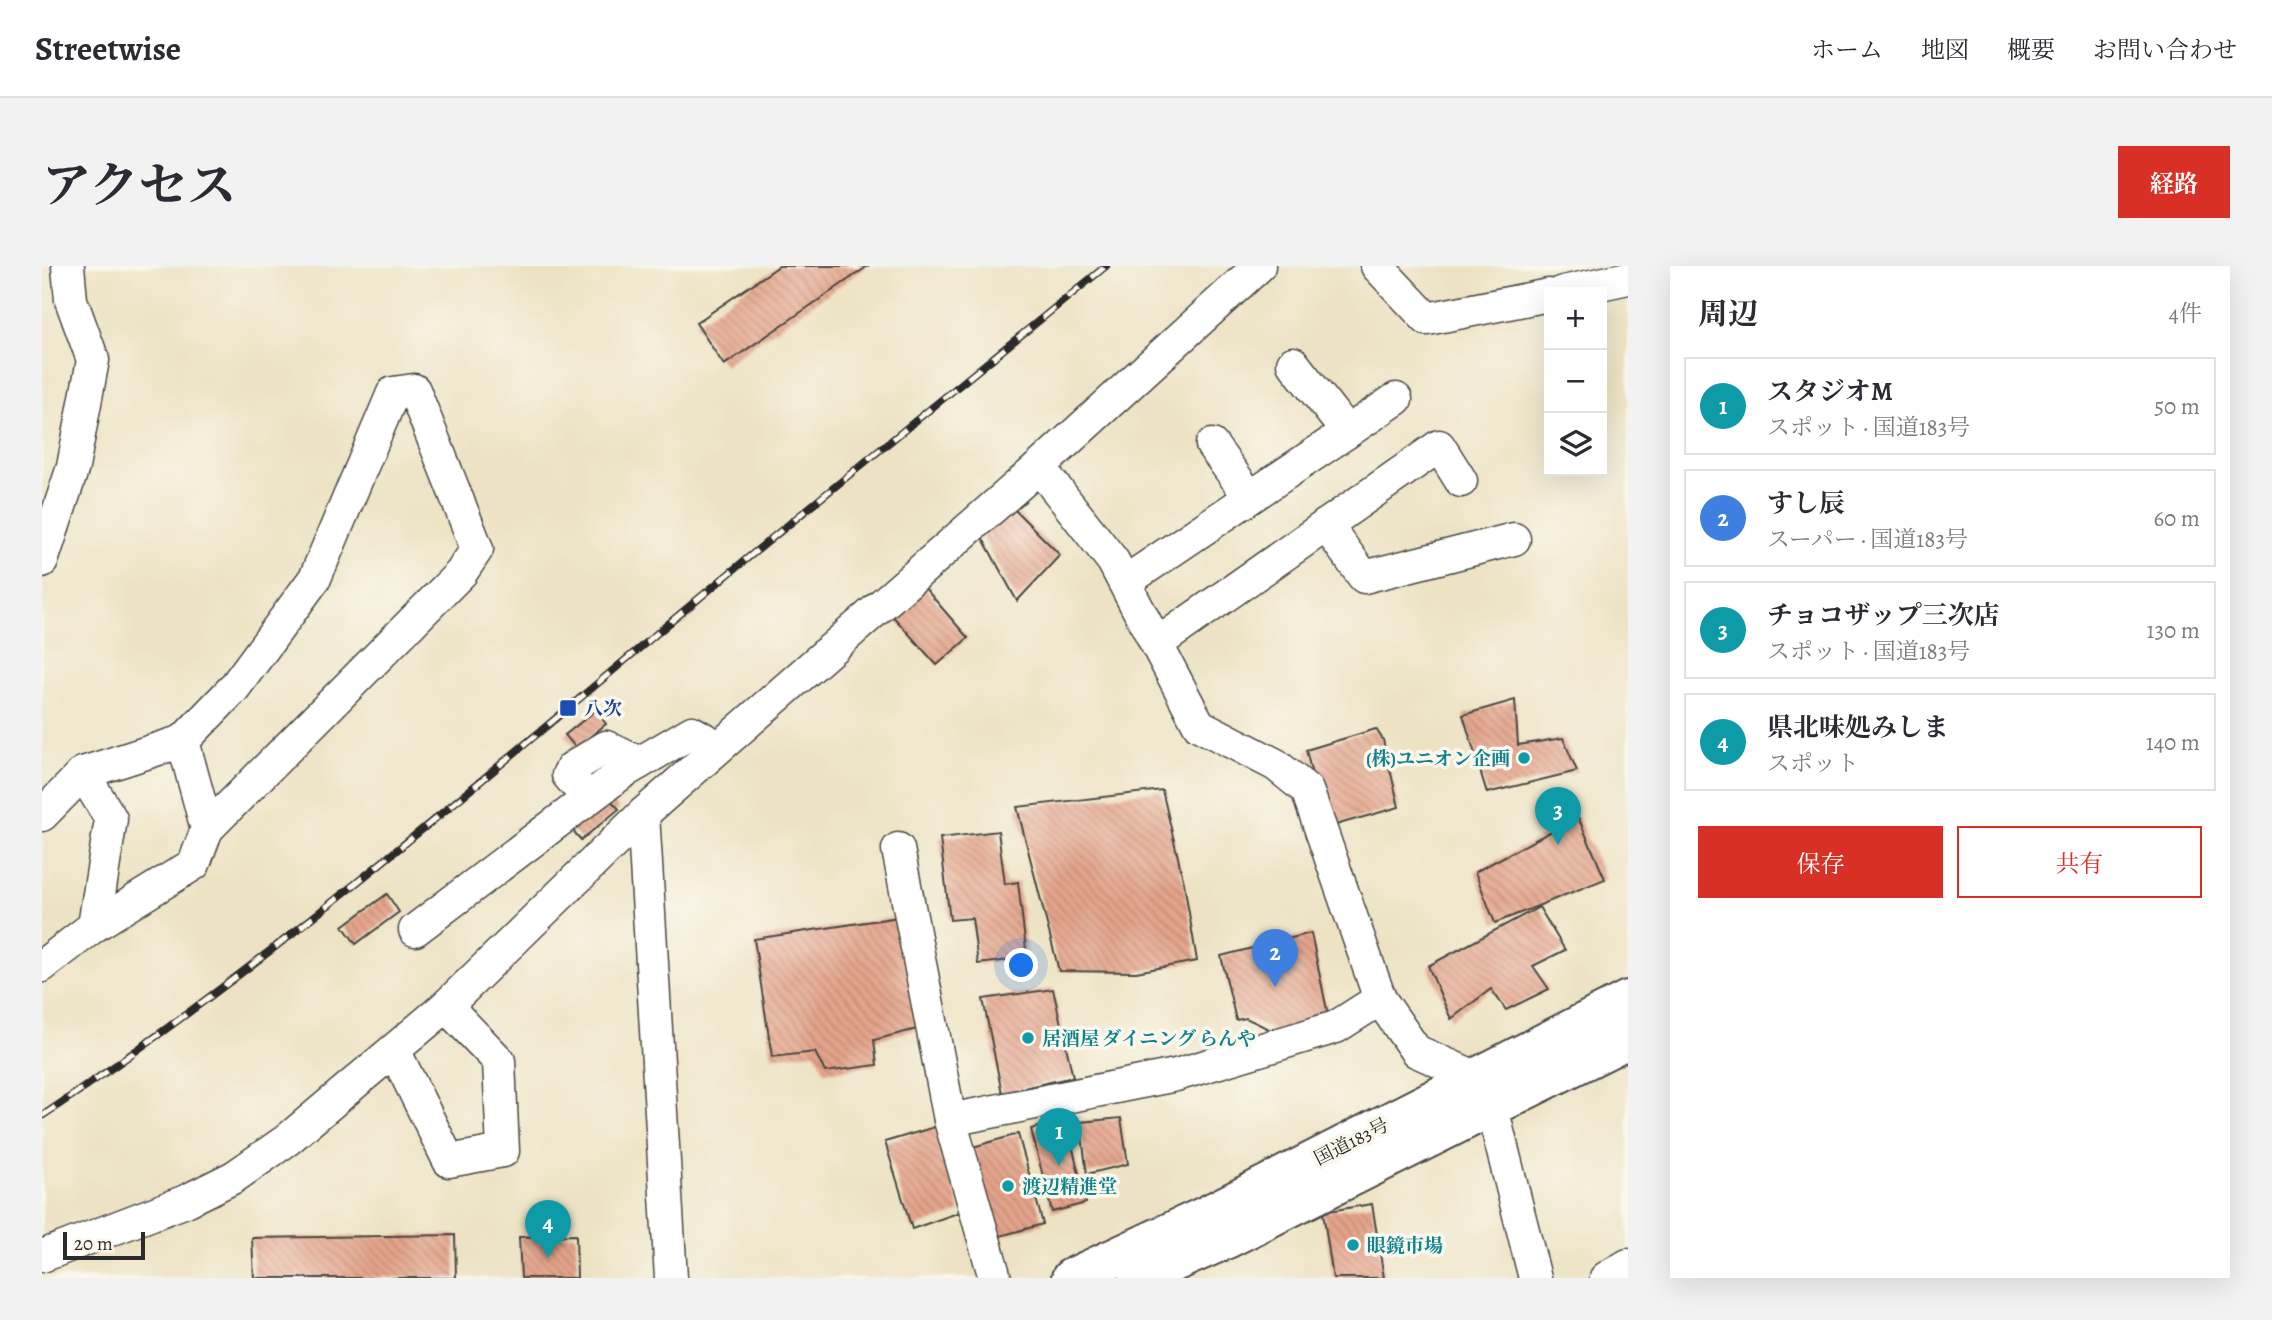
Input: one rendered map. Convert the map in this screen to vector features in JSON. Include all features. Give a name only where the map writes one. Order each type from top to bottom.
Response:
[{"type":"highway","name":"国道183号","points":[[1138,1278],[1229,1238],[1484,1093],[1628,1000]]},
{"type":"highway","name":"国道183号","points":[[1071,1278],[1484,1093],[1628,1039]]},
{"type":"street","points":[[42,561],[74,467],[93,360],[71,300],[68,266]]},
{"type":"street","points":[[42,1256],[186,1202],[234,1177],[287,1140],[446,1006],[643,814],[1039,467],[1259,266]]},
{"type":"street","points":[[1377,266],[1427,319],[1544,296]]},
{"type":"street","points":[[1586,287],[1628,278]]},
{"type":"street","points":[[1293,363],[1347,432]]},
{"type":"street","points":[[42,815],[83,773],[183,741],[234,688],[315,578],[393,393],[414,390],[477,549],[461,573],[207,829],[194,864],[94,926],[42,966]]},
{"type":"street","points":[[1125,582],[1396,399]]},
{"type":"street","points":[[1212,445],[1250,497]]},
{"type":"street","points":[[1157,643],[1439,446],[1461,481]]},
{"type":"street","points":[[1039,467],[1113,561],[1199,725],[1276,765],[1307,790],[1380,999],[1416,1051],[1484,1093],[1535,1278]]},
{"type":"street","points":[[1326,525],[1364,577],[1514,539]]},
{"type":"street","points":[[415,930],[639,763],[692,732],[718,747]]},
{"type":"street","points":[[183,741],[207,829]]},
{"type":"street","points":[[83,773],[111,819],[94,926]]},
{"type":"street","points":[[643,814],[671,1278]]},
{"type":"street","points":[[898,849],[950,1120],[995,1278]]},
{"type":"street","points":[[950,1120],[1176,1074],[1336,1027],[1380,999]]},
{"type":"street","points":[[385,1058],[449,1161],[503,1151],[499,1060],[446,1006]]},
{"type":"street","points":[[1606,1278],[1628,1265]]},
{"type":"building","points":[[779,266],[868,266],[724,365],[696,323]]},
{"type":"building","points":[[1006,501],[1060,555],[1017,601],[976,526]]},
{"type":"building","points":[[917,579],[968,638],[937,665],[888,611]]},
{"type":"building","name":"(株)ユニオン企画","points":[[1515,700],[1518,745],[1563,738],[1577,771],[1487,793],[1463,715]]},
{"type":"building","points":[[596,710],[606,724],[576,748],[565,735]]},
{"type":"building","points":[[1376,729],[1383,740],[1399,807],[1325,828],[1306,750]]},
{"type":"building","points":[[601,789],[619,809],[581,840],[562,818]]},
{"type":"building","points":[[1162,790],[1184,883],[1197,961],[1136,972],[1059,971],[1017,807]]},
{"type":"building","points":[[1578,817],[1605,879],[1495,923],[1475,872]]},
{"type":"building","points":[[998,831],[1005,884],[1018,882],[1027,958],[978,964],[972,918],[950,920],[940,838]]},
{"type":"building","points":[[387,894],[399,912],[356,944],[343,926]]},
{"type":"building","points":[[1539,907],[1565,950],[1533,966],[1549,989],[1506,1010],[1491,989],[1451,1019],[1428,966]]},
{"type":"building","points":[[899,917],[917,1029],[874,1040],[877,1065],[825,1072],[815,1052],[772,1057],[754,939]]},
{"type":"building","points":[[1311,933],[1329,1020],[1273,1031],[1246,1018],[1236,1020],[1221,956]]},
{"type":"building","name":"居酒屋 ダイニング らんや","points":[[1053,989],[1073,1077],[1002,1093],[983,999]]},
{"type":"building","points":[[1121,1118],[1128,1164],[1087,1174],[1080,1122]]},
{"type":"building","points":[[1066,1120],[1086,1203],[1052,1212],[1031,1129]]},
{"type":"building","points":[[938,1126],[960,1212],[912,1229],[885,1142]]},
{"type":"building","name":"渡辺精進堂","points":[[1018,1134],[1043,1224],[997,1237],[973,1147]]},
{"type":"building","name":"眼鏡市場","points":[[1372,1204],[1384,1278],[1333,1278],[1323,1212]]},
{"type":"building","points":[[455,1235],[456,1278],[254,1278],[252,1238]]},
{"type":"building","points":[[576,1235],[577,1278],[521,1278],[519,1237]]},
{"type":"railway","points":[[42,1116],[202,1002],[358,882],[772,538],[1106,266]]},
{"type":"place","name":"八次","points":[[568,708]]},
{"type":"place","name":"(株)ユニオン企画","points":[[1524,758]]},
{"type":"place","name":"チョコザップ三次店","points":[[1558,845]]},
{"type":"place","name":"すし辰","points":[[1275,987]]},
{"type":"place","name":"居酒屋 ダイニング らんや","points":[[1028,1038]]},
{"type":"place","name":"スタジオM","points":[[1059,1166]]},
{"type":"place","name":"渡辺精進堂","points":[[1008,1186]]},
{"type":"place","name":"眼鏡市場","points":[[1353,1245]]},
{"type":"place","name":"県北味処みしま","points":[[548,1258]]}]
